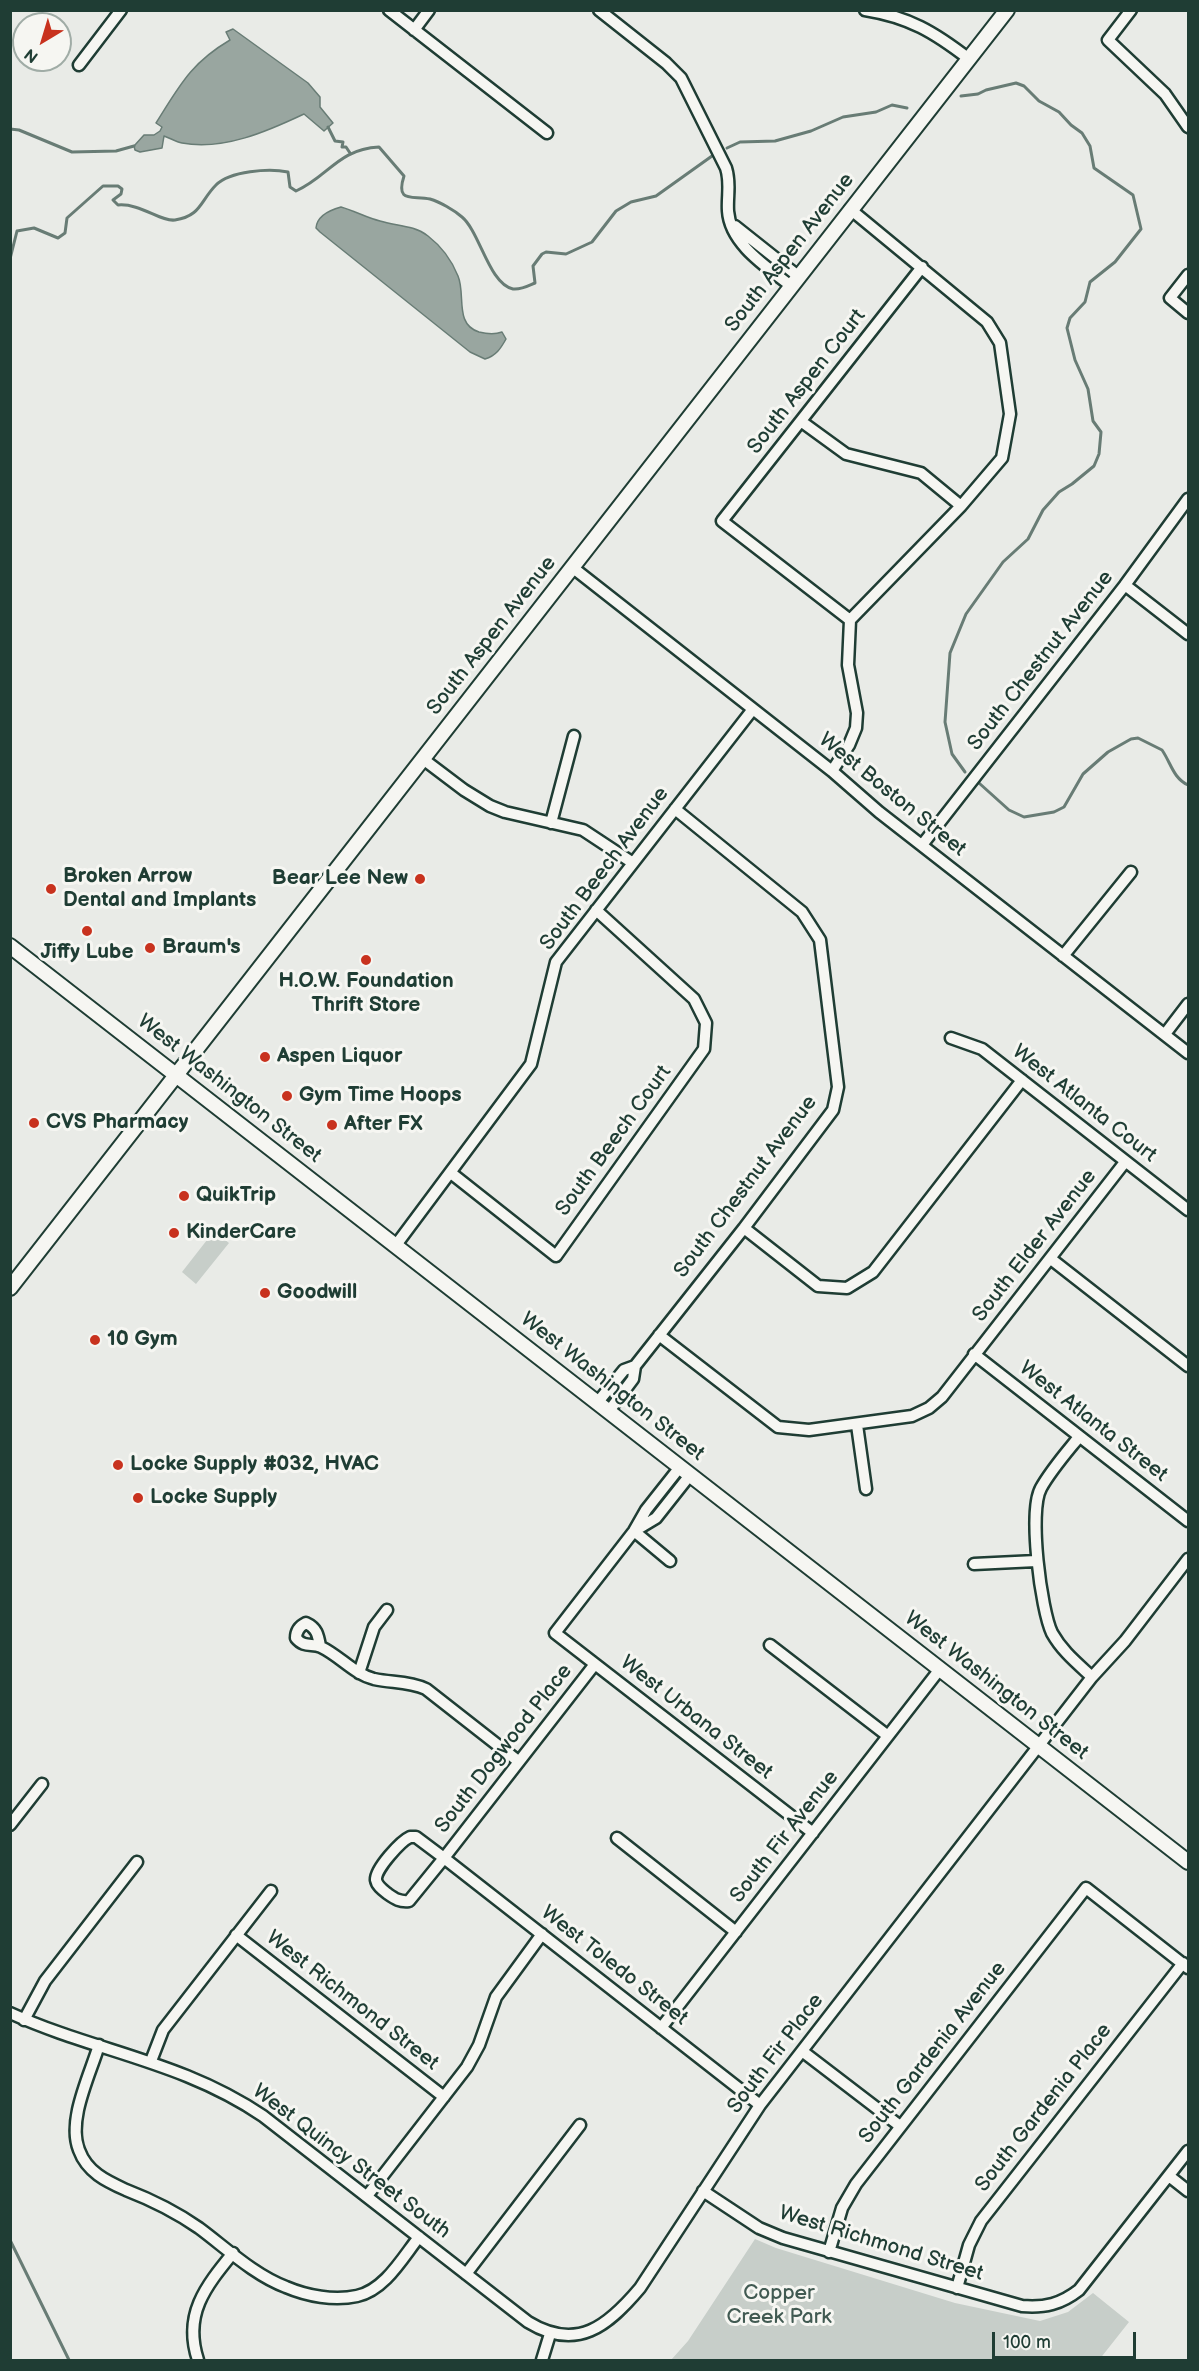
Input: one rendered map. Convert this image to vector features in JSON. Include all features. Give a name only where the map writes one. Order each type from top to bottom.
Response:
[{"type":"main road","name":"South Aspen Avenue","points":[[10,1288],[1006,10]]},
{"type":"main road","name":"West Washington Street","points":[[10,946],[1188,1862]]},
{"type":"street","points":[[79,65],[121,10]]},
{"type":"street","points":[[389,10],[547,133]]},
{"type":"street","points":[[414,30],[429,10]]},
{"type":"street","points":[[599,10],[666,63],[681,78],[726,168],[730,180],[728,210],[732,224],[795,281]]},
{"type":"street","points":[[865,10],[903,14],[969,59]]},
{"type":"street","points":[[1131,10],[1108,40],[1165,94],[1188,127]]},
{"type":"street","points":[[832,771],[849,745],[856,728],[858,713],[848,665],[850,620],[961,506],[1002,458],[1010,414],[1000,343],[987,322],[850,210]]},
{"type":"street","name":"South Aspen Court","points":[[850,620],[722,521],[922,267]]},
{"type":"street","points":[[1188,275],[1170,298],[1188,313]]},
{"type":"street","points":[[802,422],[846,454],[921,473],[961,506]]},
{"type":"street","name":"South Chestnut Avenue","points":[[922,845],[1125,585],[1188,498]]},
{"type":"street","name":"West Boston Street","points":[[572,567],[832,771],[871,806],[1188,1053]]},
{"type":"street","points":[[1125,585],[1188,634]]},
{"type":"street","name":"South Beech Avenue","points":[[396,1245],[531,1064],[556,962],[753,709]]},
{"type":"street","points":[[551,822],[574,736]]},
{"type":"street","points":[[423,759],[464,790],[490,806],[583,830],[633,863]]},
{"type":"street","name":"South Chestnut Avenue","points":[[603,1407],[633,1379],[635,1366],[833,1110],[838,1087],[820,940],[802,912],[675,809]]},
{"type":"street","points":[[1064,956],[1131,872]]},
{"type":"street","name":"South Beech Court","points":[[451,1173],[556,1256],[704,1049],[706,1023],[694,999],[597,910]]},
{"type":"street","points":[[1165,1034],[1188,1004]]},
{"type":"street","name":"West Atlanta Court","points":[[951,1038],[982,1049],[1188,1210]]},
{"type":"street","points":[[744,1228],[818,1286],[847,1288],[873,1272],[1022,1080]]},
{"type":"street","name":"South Elder Avenue","points":[[659,1335],[778,1427],[809,1430],[912,1416],[929,1408],[947,1389],[1125,1162]]},
{"type":"street","points":[[1051,1259],[1188,1366]]},
{"type":"street","name":"West Atlanta Street","points":[[974,1354],[1188,1521]]},
{"type":"street","points":[[857,1425],[866,1489]]},
{"type":"street","points":[[1079,1437],[1039,1490],[1035,1522],[1036,1561],[1051,1631],[1065,1652],[1092,1677]]},
{"type":"street","name":"South Dogwood Place","points":[[555,1633],[634,1532],[656,1518],[685,1471]]},
{"type":"street","points":[[634,1532],[670,1561]]},
{"type":"street","points":[[1039,1746],[1092,1677],[1125,1641],[1188,1559]]},
{"type":"street","points":[[974,1564],[1036,1561]]},
{"type":"street","points":[[359,1673],[374,1627],[387,1610]]},
{"type":"street","name":"West Urbana Street","points":[[555,1633],[813,1833]]},
{"type":"street","points":[[770,1645],[888,1737]]},
{"type":"street","points":[[320,1646],[359,1673],[374,1679],[412,1683],[426,1689],[518,1761]]},
{"type":"street","name":"South Dogwood Place","points":[[444,1858],[416,1837],[403,1840],[378,1872],[376,1879],[379,1886],[394,1898],[403,1902],[409,1901],[444,1858],[595,1664]]},
{"type":"street","name":"South Fir Avenue","points":[[661,2028],[940,1669]]},
{"type":"street","name":"South Fir Place","points":[[550,2334],[586,2333],[617,2314],[654,2268],[760,2105],[1039,1746]]},
{"type":"street","points":[[10,1825],[42,1784]]},
{"type":"street","points":[[617,1838],[736,1932]]},
{"type":"street","name":"West Toledo Street","points":[[444,1858],[760,2105]]},
{"type":"street","points":[[24,2020],[45,1981],[137,1862]]},
{"type":"street","name":"South Gardenia Avenue","points":[[829,2252],[837,2220],[847,2198],[900,2126],[1086,1888],[1186,1965]]},
{"type":"street","points":[[151,2061],[163,2030],[271,1891]]},
{"type":"street","points":[[367,2196],[473,2056],[503,1985],[542,1934]]},
{"type":"street","name":"West Richmond Street","points":[[236,1935],[444,2097]]},
{"type":"street","name":"South Gardenia Place","points":[[957,2288],[969,2246],[981,2221],[1186,1965]]},
{"type":"street","name":"West Quincy Street South","points":[[10,2013],[24,2020],[151,2061],[198,2079],[246,2104],[528,2322],[550,2334]]},
{"type":"street","points":[[99,2044],[76,2117],[76,2141],[86,2163],[108,2182],[176,2213],[263,2275],[285,2287],[316,2296],[349,2297],[360,2295],[378,2286],[419,2237]]},
{"type":"street","points":[[802,2051],[900,2126]]},
{"type":"street","points":[[466,2274],[580,2125]]},
{"type":"street","name":"West Richmond Street","points":[[703,2192],[771,2234],[1022,2306],[1039,2307],[1056,2304],[1080,2290],[1188,2151]]},
{"type":"street","points":[[1169,2176],[1188,2191]]},
{"type":"street","points":[[198,2361],[193,2342],[194,2316],[202,2295],[233,2253]]},
{"type":"street","points":[[542,2361],[550,2334]]},
{"type":"green space","points":[[214,1231],[229,1243],[196,1284],[182,1272]]},
{"type":"green space","name":"Copper Creek Park","points":[[755,2239],[776,2248],[955,2303],[1040,2321],[1068,2312],[1093,2293],[1129,2322],[1099,2360],[671,2360],[688,2341]]},
{"type":"shaded area","points":[[233,29],[308,83],[320,97],[320,107],[333,123],[324,131],[304,114],[260,133],[229,142],[198,145],[164,136],[162,148],[140,152],[135,150],[134,146],[144,135],[154,135],[160,131],[162,127],[156,123],[187,76],[205,57],[230,40],[226,32]]},
{"type":"shaded area","points":[[341,207],[375,220],[423,232],[433,240],[446,254],[458,276],[466,323],[479,332],[496,334],[502,332],[506,339],[498,351],[485,359],[470,352],[316,228],[321,217]]},
{"type":"waterway","points":[[961,96],[978,94],[1016,83],[1024,86],[1039,101],[1059,112],[1082,133],[1090,146],[1094,168],[1133,195],[1141,229],[1115,262],[1090,282],[1085,302],[1070,318],[1067,328],[1075,360],[1088,389],[1093,421],[1101,432],[1099,454],[1094,466],[1059,492],[1043,510],[1028,539],[1003,562],[966,614],[950,653],[945,722],[952,754],[965,772]]},
{"type":"waterway","points":[[727,148],[740,142],[775,141],[811,131],[843,117],[876,112],[892,105],[907,108]]},
{"type":"waterway","points":[[328,127],[335,141],[343,142],[342,147],[346,147],[350,153]]},
{"type":"waterway","points":[[10,129],[19,130],[72,152],[116,151],[134,146]]},
{"type":"waterway","points":[[10,259],[17,231],[34,228],[58,238],[65,233],[67,218],[103,186],[118,186],[122,189],[121,194],[113,200],[118,205],[134,207],[169,220],[175,220],[190,215],[216,185],[230,176],[271,170],[288,172],[290,187],[296,191],[343,158],[365,149],[379,147],[404,176],[402,185],[404,195],[434,200],[462,217],[474,234],[497,278],[505,285],[519,289],[535,283],[533,266],[542,254],[546,252],[566,254],[592,242],[616,211],[631,202],[656,196],[712,156]]},
{"type":"waterway","points":[[979,783],[1009,810],[1024,817],[1054,812],[1064,807],[1083,774],[1108,752],[1131,739],[1138,738],[1162,750],[1176,774],[1188,785]]},
{"type":"waterway","points":[[10,2240],[69,2360]]},
{"type":"place","name":"Bear Lee New","points":[[420,879]]},
{"type":"place","name":"Broken Arrow Dental and Implants","points":[[51,889]]},
{"type":"place","name":"Jiffy Lube","points":[[87,931]]},
{"type":"place","name":"Braum's","points":[[150,948]]},
{"type":"place","name":"H.O.W. Foundation Thrift Store","points":[[366,960]]},
{"type":"place","name":"Aspen Liquor","points":[[265,1057]]},
{"type":"place","name":"Gym Time Hoops","points":[[287,1096]]},
{"type":"place","name":"CVS Pharmacy","points":[[34,1123]]},
{"type":"place","name":"After FX","points":[[332,1125]]},
{"type":"place","name":"QuikTrip","points":[[184,1196]]},
{"type":"place","name":"KinderCare","points":[[174,1233]]},
{"type":"place","name":"Goodwill","points":[[265,1293]]},
{"type":"place","name":"10 Gym","points":[[95,1340]]},
{"type":"place","name":"Locke Supply #032, HVAC","points":[[118,1465]]},
{"type":"place","name":"Locke Supply","points":[[138,1498]]}]
